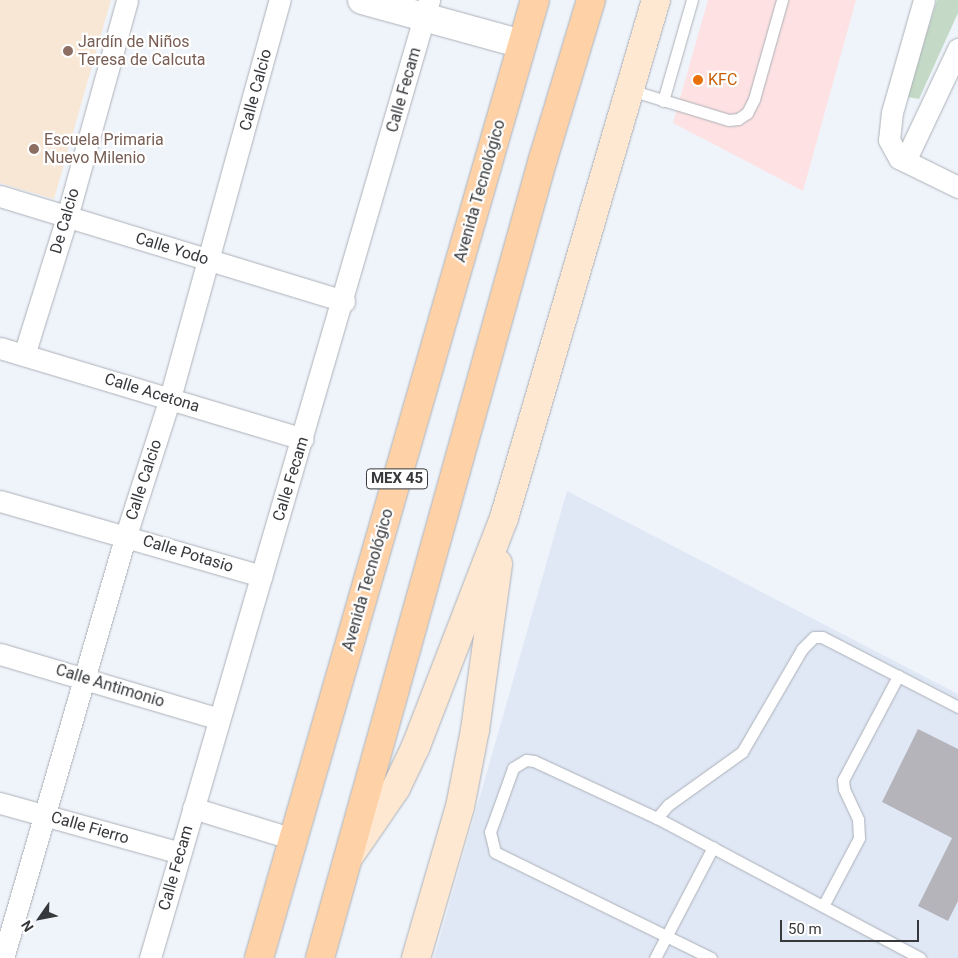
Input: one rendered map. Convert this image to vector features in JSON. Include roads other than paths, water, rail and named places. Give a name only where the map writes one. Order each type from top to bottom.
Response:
[{"type":"main road","name":"Avenida Tecnológico","points":[[259,958],[535,0]]},
{"type":"main road","name":"MEX 45","points":[[320,958],[543,159],[591,0]]},
{"type":"main road","points":[[350,855],[396,788],[416,746],[504,518],[656,0]]},
{"type":"main road","points":[[416,958],[460,807],[475,730],[504,518]]},
{"type":"street","name":"De Calcio","points":[[24,355],[67,217],[127,0]]},
{"type":"street","name":"Calle Calcio","points":[[3,958],[126,535],[170,398],[280,0]]},
{"type":"street","points":[[362,0],[427,9],[522,44]]},
{"type":"street","points":[[924,0],[889,129],[891,149],[905,161],[958,187]]},
{"type":"street","name":"Calle Fecam","points":[[150,958],[261,576],[344,301],[427,9]]},
{"type":"street","points":[[905,161],[958,49]]},
{"type":"street","name":"Calle Yodo","points":[[0,196],[344,301]]},
{"type":"street","name":"Calle Acetona","points":[[0,348],[303,439]]},
{"type":"street","name":"Calle Potasio","points":[[0,501],[126,535],[261,576]]},
{"type":"street","name":"Calle Antimonio","points":[[0,654],[219,719]]},
{"type":"street","name":"Calle Fierro","points":[[0,803],[180,853]]},
{"type":"street","points":[[193,808],[294,839]]},
{"type":"lane","points":[[663,101],[692,0]]},
{"type":"lane","points":[[630,90],[728,120],[747,112],[782,0]]},
{"type":"lane","points":[[658,818],[668,805],[742,752],[802,649],[814,637],[822,637],[958,707]]},
{"type":"lane","points":[[823,906],[859,838],[858,819],[844,789],[843,780],[898,676]]},
{"type":"lane","points":[[712,958],[503,858],[490,844],[490,832],[513,768],[526,760],[658,818],[823,906],[907,955],[920,958]]},
{"type":"lane","points":[[655,958],[713,847]]},
{"type":"place","name":"Jardín de Niños Teresa de Calcuta","points":[[68,51]]},
{"type":"place","name":"KFC","points":[[698,80]]},
{"type":"place","name":"Escuela Primaria Nuevo Milenio","points":[[34,149]]}]
